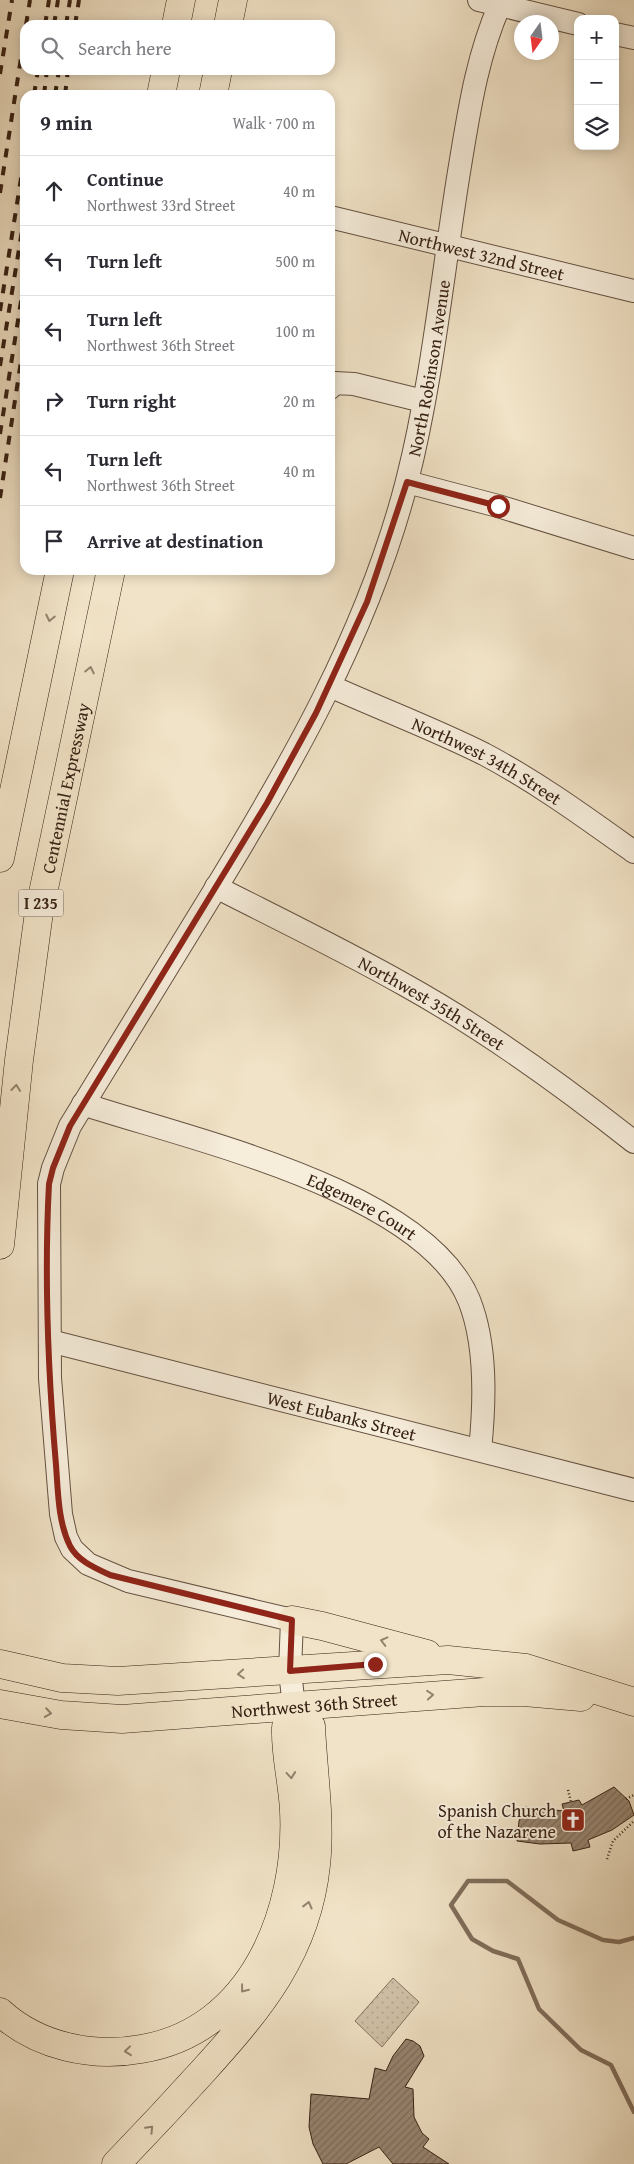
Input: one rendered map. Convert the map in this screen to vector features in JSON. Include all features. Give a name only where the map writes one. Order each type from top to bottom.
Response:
[{"type":"main road","points":[[177,20],[181,0]]},
{"type":"main road","points":[[229,20],[233,0]]},
{"type":"main road","points":[[162,90],[165,75]]},
{"type":"main road","points":[[214,90],[217,75]]},
{"type":"main road","points":[[1,850],[59,575]]},
{"type":"main road","name":"Centennial Expressway","points":[[0,1244],[19,1060],[39,912],[110,575]]},
{"type":"main road","points":[[292,1620],[367,1637],[448,1660]]},
{"type":"main road","name":"Northwest 36th Street","points":[[0,1664],[62,1678],[118,1681],[448,1660],[526,1668],[632,1702]]},
{"type":"main road","name":"Northwest 36th Street","points":[[0,1704],[61,1715],[122,1719],[484,1692],[524,1692],[632,1702]]},
{"type":"main road","points":[[0,2012],[27,2031],[70,2048],[89,2052],[128,2052],[159,2045],[197,2030],[218,2016],[238,1996],[256,1973],[280,1918],[294,1855],[294,1811],[286,1727],[294,1707],[311,1726],[317,1846],[313,1888],[294,1951],[278,1981],[236,2035],[116,2164]]},
{"type":"street","points":[[494,2],[574,23]]},
{"type":"street","name":"North Robinson Avenue","points":[[292,1620],[119,1578],[88,1564],[72,1549],[66,1537],[59,1499],[50,1378],[49,1184],[59,1150],[83,1104],[287,768],[330,686],[367,602],[407,482],[423,401],[472,92],[484,50],[494,2]]},
{"type":"street","points":[[619,35],[634,38]]},
{"type":"street","name":"Northwest 32nd Street","points":[[335,218],[634,291]]},
{"type":"street","points":[[335,383],[354,384],[423,401]]},
{"type":"street","points":[[407,482],[498,506],[634,548]]},
{"type":"street","name":"Northwest 34th Street","points":[[330,686],[482,754],[566,803],[634,852]]},
{"type":"street","name":"Northwest 35th Street","points":[[216,887],[405,985],[447,1010],[567,1090],[634,1142]]},
{"type":"street","name":"Edgemere Court","points":[[83,1104],[295,1172],[370,1207],[424,1244],[458,1281],[468,1299],[477,1326],[482,1361],[483,1424],[480,1450]]},
{"type":"street","name":"West Eubanks Street","points":[[50,1341],[634,1490]]},
{"type":"street","points":[[292,1620],[290,1671],[294,1707]]},
{"type":"path","points":[[568,1790],[571,1802]]},
{"type":"path","points":[[626,1799],[634,1796]]},
{"type":"path","points":[[607,1859],[613,1841],[634,1821]]},
{"type":"shaded area","points":[[393,1978],[419,2002],[382,2047],[355,2021]]},
{"type":"building","points":[[614,1787],[629,1801],[634,1815],[612,1830],[588,1840],[590,1847],[573,1851],[571,1843],[540,1844],[517,1841],[519,1821],[525,1807],[564,1811],[562,1804],[579,1800],[582,1805]]},
{"type":"building","points":[[406,2039],[420,2046],[424,2056],[405,2087],[413,2089],[414,2117],[422,2133],[429,2139],[423,2147],[449,2164],[393,2164],[379,2147],[346,2164],[323,2164],[313,2144],[309,2127],[311,2094],[369,2099],[375,2068],[386,2071],[393,2056]]},
{"type":"waterway","points":[[634,1938],[619,1942],[603,1940],[558,1920],[507,1881],[468,1881],[451,1905],[472,1939],[493,1951],[518,1959],[539,2009],[581,2050],[611,2065],[634,2112]]},
{"type":"railway","points":[[0,74],[12,0]]},
{"type":"railway","points":[[27,20],[30,0]]},
{"type":"railway","points":[[46,20],[49,0]]},
{"type":"railway","points":[[55,20],[58,0]]},
{"type":"railway","points":[[67,20],[70,0]]},
{"type":"railway","points":[[76,20],[79,0]]},
{"type":"railway","points":[[0,193],[20,64]]},
{"type":"railway","points":[[35,90],[37,75]]},
{"type":"railway","points":[[45,90],[46,75]]},
{"type":"railway","points":[[56,90],[58,75]]},
{"type":"railway","points":[[66,90],[67,75]]},
{"type":"railway","points":[[0,311],[20,185]]},
{"type":"railway","points":[[0,366],[20,243]]},
{"type":"railway","points":[[0,434],[20,308]]},
{"type":"railway","points":[[0,498],[20,368]]},
{"type":"place","name":"Spanish Church of the Nazarene","points":[[573,1820]]},
{"type":"route","points":[[375,1664],[290,1671],[292,1620],[128,1581],[110,1575],[88,1564],[72,1549],[66,1537],[61,1514],[50,1378],[48,1316],[49,1184],[59,1150],[70,1126],[267,803],[330,686],[367,602],[407,482],[498,506]]}]
